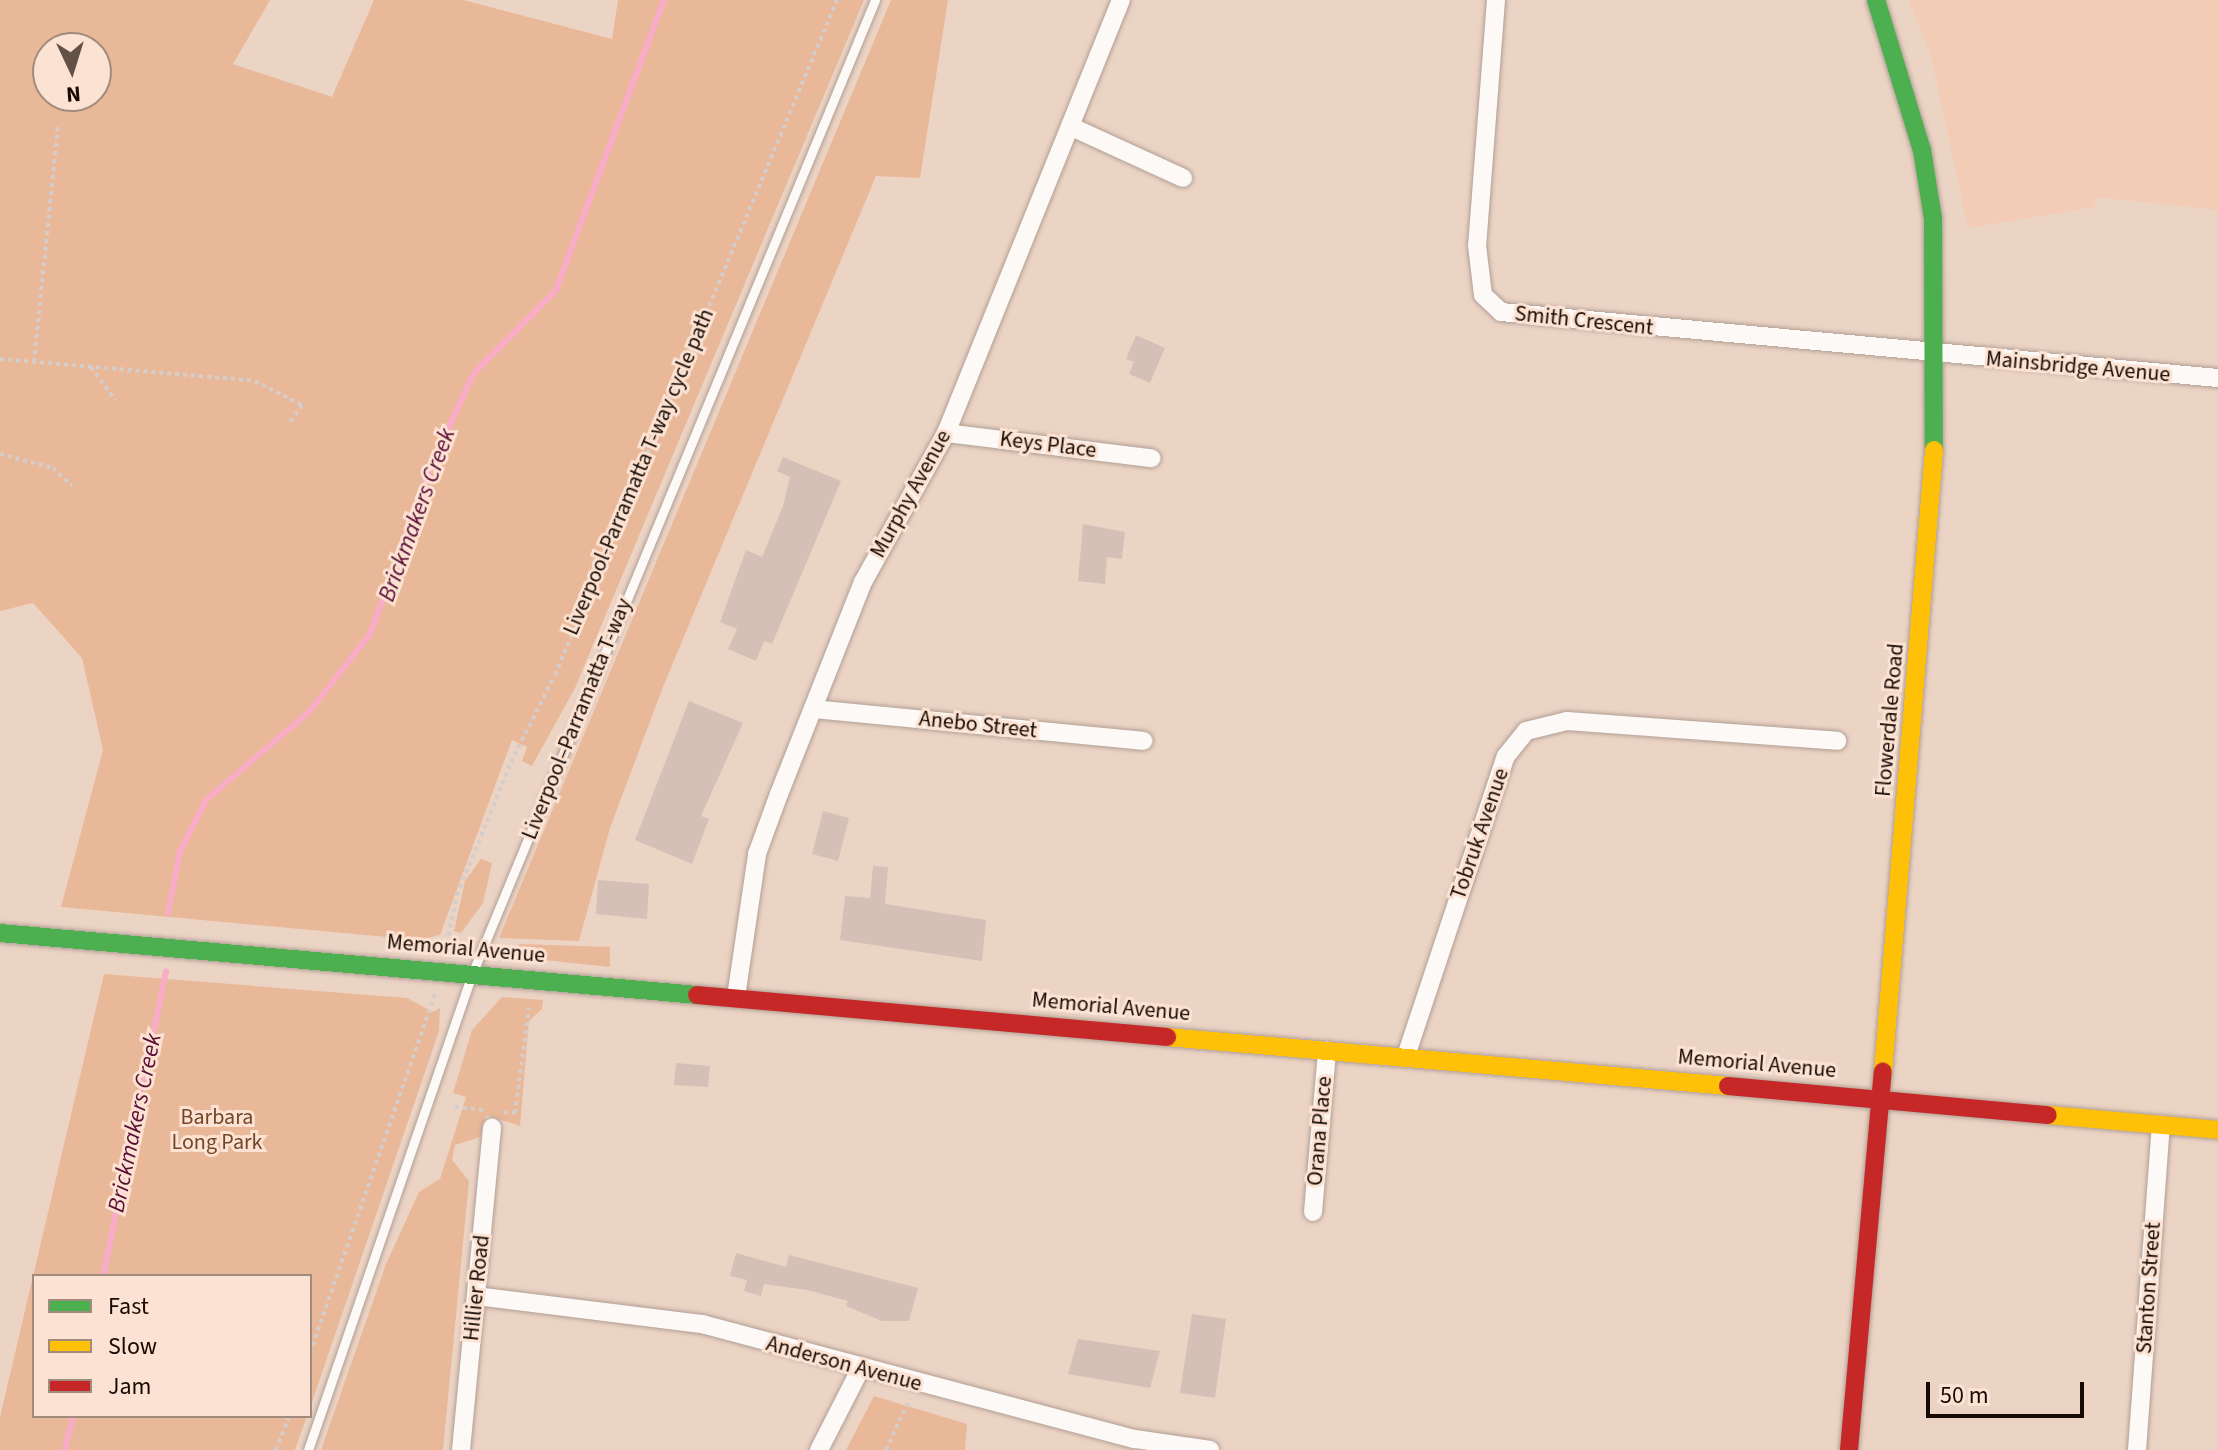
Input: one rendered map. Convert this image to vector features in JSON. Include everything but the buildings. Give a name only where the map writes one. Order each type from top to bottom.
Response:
[{"type":"street","name":"Murphy Avenue","points":[[736,997],[757,854],[863,582],[946,433],[1074,128],[1121,0]]},
{"type":"street","name":"Smith Crescent","points":[[1496,0],[1477,245],[1483,295],[1501,312],[1939,356]]},
{"type":"street","name":"Flowerdale Road","points":[[1849,1450],[1939,356],[1933,219],[1922,150],[1876,0]]},
{"type":"street","points":[[1074,128],[1183,178]]},
{"type":"street","name":"Mainsbridge Avenue","points":[[1939,356],[2218,378]]},
{"type":"street","name":"Keys Place","points":[[946,433],[1151,458]]},
{"type":"street","name":"Anebo Street","points":[[813,709],[1143,741]]},
{"type":"street","name":"Tobruk Avenue","points":[[1406,1056],[1506,756],[1526,731],[1567,721],[1837,741]]},
{"type":"street","name":"Memorial Avenue","points":[[0,933],[2218,1130]]},
{"type":"street","name":"Orana Place","points":[[1313,1212],[1327,1051]]},
{"type":"street","name":"Stanton Street","points":[[2137,1450],[2161,1125]]},
{"type":"street","name":"Hillier Road","points":[[461,1450],[492,1127]]},
{"type":"street","name":"Anderson Avenue","points":[[476,1296],[702,1324],[860,1370],[1135,1439],[1210,1450]]},
{"type":"street","points":[[819,1450],[860,1370]]},
{"type":"lane","name":"Liverpool–Parramatta T-way","points":[[308,1450],[472,974],[875,0]]},
{"type":"path","name":"Liverpool-Parramatta T-way cycle path","points":[[446,945],[499,791],[555,675],[837,0]]},
{"type":"path","points":[[34,362],[58,127]]},
{"type":"path","points":[[0,359],[255,381],[302,405],[290,422]]},
{"type":"path","points":[[91,367],[115,400]]},
{"type":"path","points":[[0,454],[53,468],[72,486]]},
{"type":"path","points":[[312,1347],[434,996]]},
{"type":"path","points":[[455,1107],[515,1113],[529,1008]]},
{"type":"path","points":[[886,1450],[915,1384]]},
{"type":"path","points":[[276,1450],[288,1418]]},
{"type":"shaded area","points":[[1908,0],[2218,0],[2218,210],[2096,197],[2095,207],[1968,228],[1930,52]]},
{"type":"green space","points":[[0,0],[270,0],[233,64],[332,97],[374,0],[463,0],[612,39],[618,0],[864,0],[575,688],[532,766],[522,761],[527,747],[512,740],[440,935],[420,940],[61,907],[103,750],[82,658],[33,603],[0,611]]},
{"type":"green space","points":[[891,0],[948,0],[920,178],[876,176],[663,687],[610,828],[579,941],[499,938]]},
{"type":"green space","points":[[481,859],[492,863],[483,903],[461,933],[454,931],[465,881]]},
{"type":"green space","points":[[519,944],[610,947],[610,967],[517,957]]},
{"type":"green space","name":"Barbara Long Park","points":[[104,974],[407,998],[433,1012],[440,1008],[439,1031],[312,1402],[312,1274],[34,1274]]},
{"type":"green space","points":[[502,997],[543,1000],[542,1009],[529,1021],[520,1126],[486,1115],[480,1137],[455,1145],[452,1160],[469,1181],[443,1450],[321,1450],[386,1264],[419,1192],[440,1179],[466,1097],[453,1093],[472,1030]]},
{"type":"green space","name":"Barbara Long Park","points":[[32,1281],[32,1418],[306,1418],[295,1450],[0,1450],[0,1417]]},
{"type":"green space","points":[[874,1396],[967,1424],[965,1450],[846,1450]]},
{"type":"waterway","name":"Brickmakers Creek","points":[[168,913],[180,851],[207,799],[310,711],[370,634],[435,456],[474,373],[556,290],[664,0]]},
{"type":"waterway","name":"Brickmakers Creek","points":[[103,1274],[166,971]]},
{"type":"waterway","name":"Brickmakers Creek","points":[[65,1450],[73,1418]]},
{"type":"traffic: fast","points":[[1876,0],[1922,150],[1933,219],[1934,450]]},
{"type":"traffic: fast","points":[[0,933],[697,995]]},
{"type":"traffic: slow","points":[[1883,1072],[1934,450]]},
{"type":"traffic: slow","points":[[1167,1037],[1728,1086]]},
{"type":"traffic: slow","points":[[2048,1115],[2218,1130]]},
{"type":"traffic: jam","points":[[697,995],[1167,1037]]},
{"type":"traffic: jam","points":[[1849,1450],[1883,1072]]},
{"type":"traffic: jam","points":[[1728,1086],[2048,1115]]}]
